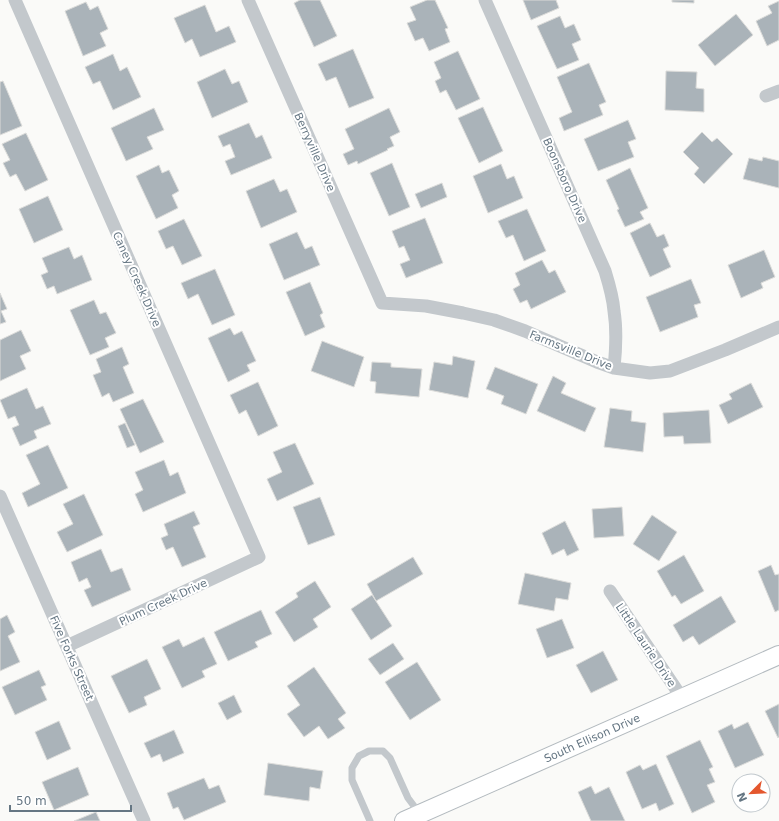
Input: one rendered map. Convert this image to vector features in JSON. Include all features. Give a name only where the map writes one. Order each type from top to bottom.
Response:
[{"type":"street","name":"Caney Creek Drive","points":[[15,0],[259,557]]},
{"type":"street","name":"Berryville Drive","points":[[248,0],[382,303]]},
{"type":"street","name":"Boonsboro Drive","points":[[484,0],[605,271],[614,311],[616,332],[614,368]]},
{"type":"street","points":[[766,96],[779,91]]},
{"type":"street","name":"Farmsville Drive","points":[[382,303],[426,306],[494,320],[525,331],[614,368],[650,372],[670,371],[779,327]]},
{"type":"street","name":"Five Forks Street","points":[[0,496],[144,821]]},
{"type":"street","name":"Plum Creek Drive","points":[[67,646],[259,557]]},
{"type":"street","name":"Little Laurie Drive","points":[[610,591],[682,698]]},
{"type":"street","name":"South Ellison Drive","points":[[412,817],[779,654]]},
{"type":"lane","points":[[370,821],[352,780],[352,768],[359,756],[369,751],[383,751],[390,758],[408,798],[412,817]]},
{"type":"building","points":[[300,0],[320,0],[337,36],[314,47],[294,3]]},
{"type":"building","points":[[427,0],[435,0],[448,28],[445,29],[450,42],[429,51],[423,38],[415,41],[407,23],[416,20],[410,7]]},
{"type":"building","points":[[523,0],[556,0],[559,8],[531,20]]},
{"type":"building","points":[[672,0],[694,0],[694,3],[672,2]]},
{"type":"building","points":[[779,1],[779,40],[767,46],[756,21],[772,13],[768,6]]},
{"type":"building","points":[[86,2],[90,10],[98,6],[108,29],[100,33],[106,46],[83,56],[65,11]]},
{"type":"building","points":[[205,5],[216,32],[229,26],[236,42],[200,57],[192,39],[185,43],[174,18]]},
{"type":"building","points":[[736,14],[753,35],[715,66],[698,45]]},
{"type":"building","points":[[560,16],[565,28],[574,24],[581,40],[572,44],[579,60],[557,69],[537,26]]},
{"type":"building","points":[[353,49],[374,98],[349,108],[336,77],[326,81],[318,64]]},
{"type":"building","points":[[458,51],[480,99],[456,110],[446,90],[440,93],[435,81],[441,78],[434,62]]},
{"type":"building","points":[[113,54],[120,71],[127,67],[141,97],[113,110],[100,81],[93,84],[85,67]]},
{"type":"building","points":[[589,63],[606,102],[599,105],[603,115],[564,131],[559,118],[572,112],[557,77]]},
{"type":"building","points":[[225,69],[232,84],[239,81],[248,102],[212,118],[197,82]]},
{"type":"building","points":[[666,71],[697,72],[696,88],[704,89],[704,112],[665,110]]},
{"type":"building","points":[[3,81],[22,126],[0,135],[0,82]]},
{"type":"building","points":[[483,107],[503,151],[479,163],[458,118]]},
{"type":"building","points":[[154,108],[164,130],[147,137],[153,149],[126,161],[111,128]]},
{"type":"building","points":[[389,108],[400,132],[390,137],[394,146],[358,164],[357,161],[348,165],[343,154],[354,149],[345,129]]},
{"type":"building","points":[[628,120],[636,139],[628,142],[634,157],[598,171],[584,139]]},
{"type":"building","points":[[249,123],[256,138],[262,135],[272,158],[231,175],[225,161],[235,157],[230,144],[223,147],[218,136]]},
{"type":"building","points":[[702,132],[712,142],[717,138],[733,154],[704,184],[694,174],[699,168],[683,152]]},
{"type":"building","points":[[26,133],[48,180],[25,191],[16,174],[10,177],[3,163],[10,160],[2,144]]},
{"type":"building","points":[[763,157],[779,161],[779,188],[743,179],[749,158],[762,161]]},
{"type":"building","points":[[392,163],[410,207],[389,216],[370,173]]},
{"type":"building","points":[[501,164],[507,179],[514,176],[523,198],[488,213],[473,176]]},
{"type":"building","points":[[159,165],[162,173],[169,170],[179,191],[172,195],[178,208],[156,219],[136,176]]},
{"type":"building","points":[[630,168],[648,208],[640,212],[644,219],[625,227],[606,180]]},
{"type":"building","points":[[274,179],[280,192],[287,189],[297,212],[261,228],[246,191]]},
{"type":"building","points":[[442,183],[447,197],[421,208],[415,194]]},
{"type":"building","points":[[48,196],[63,230],[34,243],[19,209]]},
{"type":"building","points":[[527,209],[546,251],[524,261],[513,235],[506,238],[498,221]]},
{"type":"building","points":[[425,218],[443,263],[406,278],[400,264],[410,260],[404,246],[399,248],[392,231]]},
{"type":"building","points":[[184,219],[202,256],[182,265],[173,246],[166,249],[158,231]]},
{"type":"building","points":[[650,223],[657,237],[664,234],[669,246],[663,249],[671,267],[650,277],[630,233]]},
{"type":"building","points":[[297,232],[305,249],[312,246],[320,265],[284,280],[269,244]]},
{"type":"building","points":[[69,247],[74,259],[82,255],[92,280],[57,294],[54,286],[47,289],[41,275],[48,272],[42,258]]},
{"type":"building","points":[[764,250],[775,277],[761,283],[763,288],[741,298],[728,265]]},
{"type":"building","points":[[542,260],[549,273],[555,270],[566,292],[531,309],[527,300],[520,303],[513,289],[520,285],[515,273]]},
{"type":"building","points":[[215,269],[235,315],[212,325],[198,294],[188,299],[181,283]]},
{"type":"building","points":[[691,279],[701,303],[694,305],[698,317],[660,332],[646,297]]},
{"type":"building","points":[[310,282],[323,313],[320,315],[325,327],[305,336],[286,292]]},
{"type":"building","points":[[0,293],[7,309],[1,311],[6,322],[0,324]]},
{"type":"building","points":[[94,300],[100,314],[106,312],[116,333],[105,338],[109,347],[90,355],[70,310]]},
{"type":"building","points":[[230,328],[234,335],[242,331],[256,361],[247,365],[250,371],[228,382],[208,338]]},
{"type":"building","points":[[21,330],[31,351],[20,356],[26,369],[0,381],[0,340]]},
{"type":"building","points":[[322,341],[364,357],[354,387],[311,371]]},
{"type":"building","points":[[122,347],[129,364],[123,367],[134,393],[113,402],[109,393],[102,397],[93,375],[101,372],[96,359]]},
{"type":"building","points":[[453,356],[475,361],[468,398],[429,390],[434,362],[452,365]]},
{"type":"building","points":[[372,362],[391,363],[391,367],[422,369],[419,397],[375,393],[376,382],[370,381]]},
{"type":"building","points":[[495,367],[538,384],[526,414],[501,404],[504,396],[486,389]]},
{"type":"building","points":[[553,376],[566,383],[561,393],[596,408],[585,432],[537,411]]},
{"type":"building","points":[[258,382],[278,426],[258,436],[246,410],[239,414],[230,395]]},
{"type":"building","points":[[751,383],[763,407],[728,424],[719,405],[732,399],[729,394]]},
{"type":"building","points":[[27,388],[36,409],[43,406],[51,424],[34,431],[37,438],[20,446],[12,428],[19,425],[15,416],[8,419],[0,400]]},
{"type":"building","points":[[143,399],[164,442],[140,453],[120,409]]},
{"type":"building","points":[[610,408],[632,411],[631,421],[646,423],[643,452],[604,447]]},
{"type":"building","points":[[709,410],[711,443],[684,444],[683,436],[664,437],[663,413]]},
{"type":"building","points":[[125,423],[135,445],[127,448],[118,426]]},
{"type":"building","points":[[295,443],[314,484],[277,501],[267,479],[282,472],[273,452]]},
{"type":"building","points":[[48,445],[68,488],[28,507],[22,493],[40,484],[26,455]]},
{"type":"building","points":[[164,460],[170,476],[178,472],[186,493],[143,512],[135,494],[143,490],[135,472]]},
{"type":"building","points":[[84,494],[103,535],[67,552],[57,532],[73,524],[63,504]]},
{"type":"building","points":[[320,497],[335,535],[308,545],[293,507]]},
{"type":"building","points":[[622,507],[624,536],[594,538],[592,509]]},
{"type":"building","points":[[194,511],[200,524],[193,527],[206,557],[182,567],[173,547],[166,550],[161,538],[168,535],[164,524]]},
{"type":"building","points":[[652,515],[677,532],[659,561],[633,544]]},
{"type":"building","points":[[565,521],[579,550],[567,556],[564,549],[552,555],[542,533]]},
{"type":"building","points":[[101,549],[111,572],[122,568],[131,590],[92,607],[84,590],[91,587],[87,578],[79,582],[71,562]]},
{"type":"building","points":[[684,555],[704,591],[681,604],[675,595],[672,597],[657,571]]},
{"type":"building","points":[[413,557],[423,574],[376,601],[367,584]]},
{"type":"building","points":[[771,565],[775,575],[779,574],[779,610],[775,612],[758,571]]},
{"type":"building","points":[[525,573],[571,583],[568,600],[556,598],[554,611],[518,604]]},
{"type":"building","points":[[315,581],[331,607],[313,619],[318,627],[294,642],[275,612],[298,597],[296,593]]},
{"type":"building","points":[[372,595],[392,626],[371,640],[351,609]]},
{"type":"building","points":[[721,596],[736,622],[699,645],[693,636],[683,642],[673,625]]},
{"type":"building","points":[[261,610],[272,634],[255,642],[258,647],[228,661],[214,632]]},
{"type":"building","points":[[7,615],[15,632],[8,636],[20,662],[0,671],[0,619]]},
{"type":"building","points":[[562,619],[574,648],[547,658],[536,629]]},
{"type":"building","points":[[204,637],[217,664],[202,671],[205,677],[182,688],[162,647],[179,639],[183,647]]},
{"type":"building","points":[[393,643],[404,659],[380,675],[368,659]]},
{"type":"building","points":[[603,651],[618,680],[591,693],[576,665]]},
{"type":"building","points":[[147,659],[161,689],[144,697],[147,705],[129,713],[111,676]]},
{"type":"building","points":[[417,662],[441,700],[410,720],[385,682]]},
{"type":"building","points":[[314,667],[346,713],[338,719],[345,728],[328,739],[319,726],[304,737],[287,714],[300,705],[287,686]]},
{"type":"building","points":[[39,670],[46,685],[41,687],[47,700],[15,715],[2,687]]},
{"type":"building","points":[[234,695],[242,712],[227,720],[218,703]]},
{"type":"building","points":[[779,704],[779,737],[778,738],[765,711]]},
{"type":"building","points":[[59,721],[71,749],[47,760],[35,732]]},
{"type":"building","points":[[748,722],[764,755],[735,768],[718,731],[732,724],[734,729]]},
{"type":"building","points":[[174,730],[184,753],[163,762],[160,754],[151,758],[144,743]]},
{"type":"building","points":[[700,740],[713,767],[709,769],[715,782],[707,785],[715,802],[692,813],[666,756]]},
{"type":"building","points":[[268,763],[323,771],[320,789],[310,787],[309,801],[264,795]]},
{"type":"building","points":[[656,764],[674,804],[659,811],[656,803],[642,809],[626,772],[640,765],[643,770]]},
{"type":"building","points":[[78,767],[89,795],[54,810],[42,782]]},
{"type":"building","points":[[204,778],[209,789],[219,785],[226,802],[184,820],[178,807],[173,809],[167,793]]},
{"type":"building","points":[[591,786],[595,794],[609,787],[625,821],[591,821],[578,792]]},
{"type":"building","points":[[96,812],[100,821],[74,821]]}]
